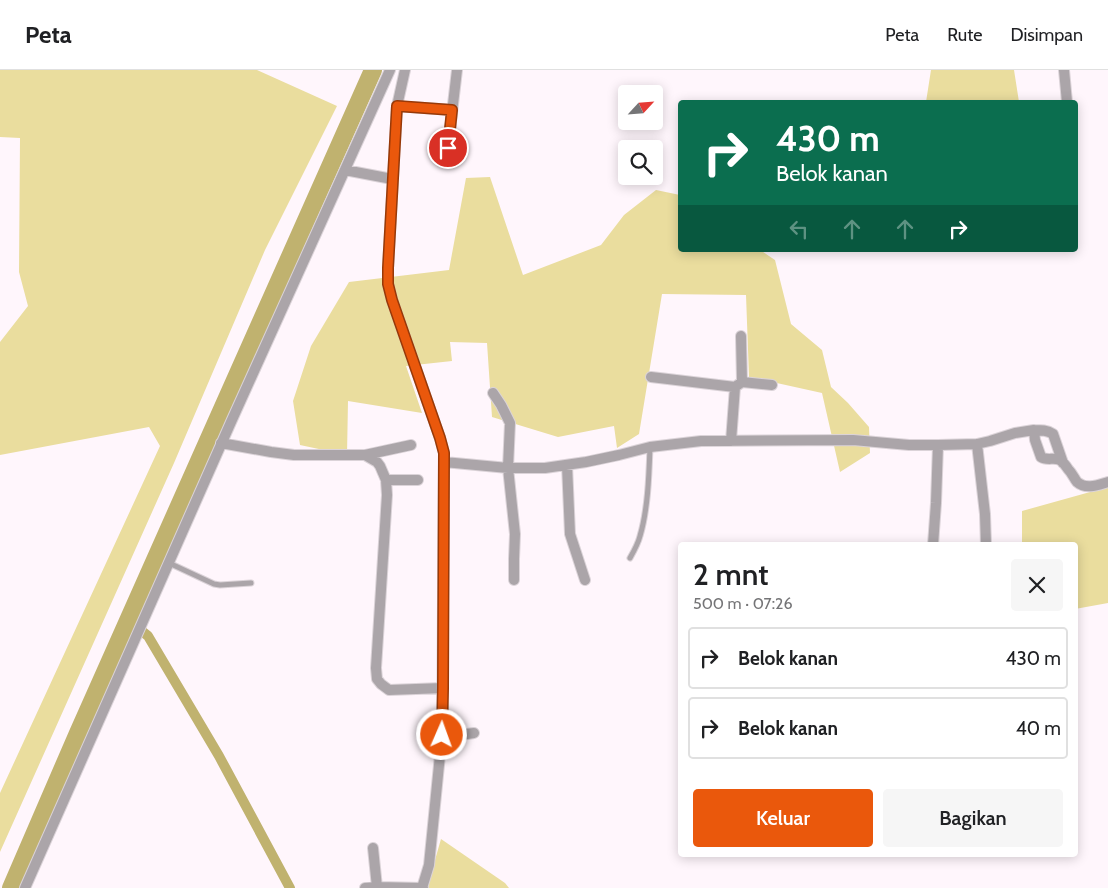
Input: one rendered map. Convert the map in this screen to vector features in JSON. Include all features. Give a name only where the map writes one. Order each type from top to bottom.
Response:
[{"type":"street","points":[[25,888],[291,287],[390,70]]},
{"type":"street","points":[[365,888],[422,888],[429,865],[442,735],[444,453],[388,284],[397,106],[404,70]]},
{"type":"street","points":[[448,148],[457,70]]},
{"type":"street","points":[[1064,70],[1067,100]]},
{"type":"street","points":[[397,106],[452,110]]},
{"type":"street","points":[[345,170],[392,179]]},
{"type":"street","points":[[731,441],[739,384],[741,336]]},
{"type":"street","points":[[651,377],[772,386]]},
{"type":"street","points":[[493,393],[510,423],[508,468],[515,534],[514,580]]},
{"type":"street","points":[[1034,430],[1035,440],[1041,457],[1045,460],[1056,459],[1064,463]]},
{"type":"street","points":[[444,462],[508,468],[545,468],[619,455],[650,447],[701,441],[854,440],[909,446],[977,444],[1015,433],[1042,430],[1053,434],[1064,463],[1077,482],[1090,486],[1108,482]]},
{"type":"street","points":[[222,443],[294,455],[364,455],[411,445]]},
{"type":"street","points":[[977,444],[986,542]]},
{"type":"street","points":[[933,542],[938,445]]},
{"type":"street","points":[[364,455],[377,462],[380,466],[386,480],[387,495],[377,679],[389,690],[443,688]]},
{"type":"street","points":[[567,465],[570,534],[586,580]]},
{"type":"street","points":[[386,480],[418,480]]},
{"type":"street","points":[[442,735],[453,736],[474,733]]},
{"type":"street","points":[[373,848],[377,887]]},
{"type":"lane","points":[[630,558],[640,537],[645,511],[650,447]]},
{"type":"lane","points":[[169,562],[214,584],[251,583]]},
{"type":"shaded area","points":[[0,70],[257,70],[337,106],[265,250],[174,463],[0,852],[0,793],[160,446],[149,427],[0,455],[0,342],[28,306],[19,272],[20,138],[0,137]]},
{"type":"shaded area","points":[[931,70],[1014,70],[1019,100],[926,100]]},
{"type":"shaded area","points":[[490,177],[523,275],[601,245],[624,215],[656,190],[678,195],[678,252],[763,252],[775,260],[791,324],[822,350],[831,387],[869,427],[870,453],[840,472],[822,393],[749,377],[746,295],[662,294],[639,434],[617,448],[614,426],[558,437],[492,417],[487,343],[450,342],[452,361],[406,366],[422,413],[348,401],[347,455],[300,445],[293,401],[311,346],[349,282],[449,270],[466,178]]},
{"type":"shaded area","points":[[1108,487],[1108,603],[1078,608],[1078,542],[1022,542],[1022,511]]},
{"type":"shaded area","points":[[441,839],[505,883],[509,888],[427,888]]},
{"type":"waterway","points":[[11,888],[373,70]]},
{"type":"waterway","points":[[128,620],[148,636],[219,756],[290,888]]},
{"type":"route","points":[[442,735],[444,453],[388,284],[397,106],[452,110],[448,148]]}]
